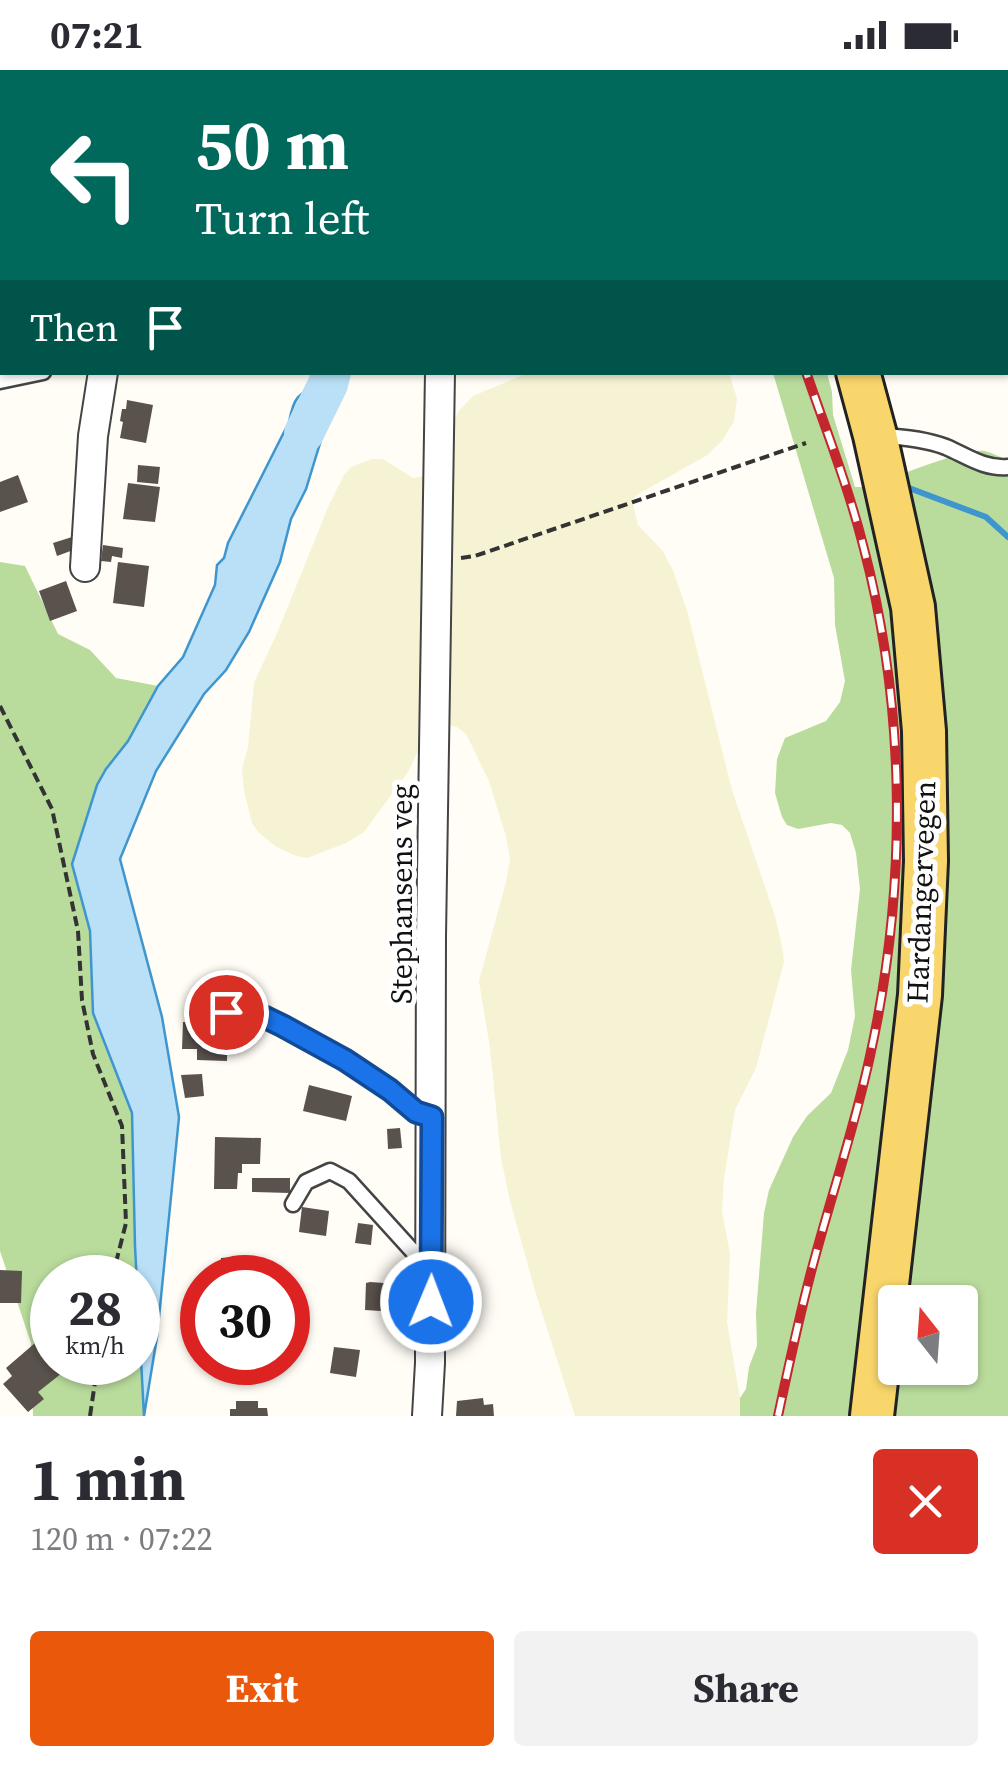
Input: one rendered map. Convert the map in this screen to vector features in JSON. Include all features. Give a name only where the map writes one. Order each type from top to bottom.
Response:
[{"type":"main road","name":"Hardangervegen","points":[[859,375],[913,607],[924,731],[926,861],[920,995],[872,1416]]},
{"type":"street","points":[[85,567],[93,436],[103,375]]},
{"type":"street","name":"Stephansens veg","points":[[427,1416],[440,375]]},
{"type":"lane","points":[[0,381],[29,375]]},
{"type":"lane","points":[[875,436],[915,438],[944,446],[978,463],[1008,467]]},
{"type":"lane","points":[[202,1012],[250,1010],[345,1060],[416,1112],[432,1117]]},
{"type":"lane","points":[[294,1204],[306,1182],[330,1171],[350,1181],[431,1271]]},
{"type":"path","points":[[436,560],[475,556],[806,444]]},
{"type":"path","points":[[0,706],[52,809],[78,931],[82,1000],[93,1054],[122,1126],[126,1224],[118,1255]]},
{"type":"path","points":[[90,1416],[95,1385]]},
{"type":"shaded area","points":[[523,375],[730,375],[737,399],[734,421],[722,441],[706,456],[632,500],[638,525],[662,550],[673,570],[688,614],[732,790],[783,951],[784,962],[756,1068],[735,1110],[724,1179],[722,1211],[730,1254],[727,1322],[740,1416],[575,1416],[536,1294],[501,1158],[479,981],[510,859],[489,781],[466,734],[447,725],[427,732],[408,772],[364,832],[346,843],[307,858],[296,856],[275,846],[252,823],[242,769],[254,683],[344,475],[351,467],[372,459],[383,459],[413,478],[437,474],[447,465],[458,412],[473,396]]},
{"type":"green space","points":[[774,375],[828,375],[833,415],[855,487],[867,487],[975,451],[1008,460],[1008,1416],[740,1416],[740,1398],[757,1346],[756,1313],[769,1190],[793,1137],[807,1116],[831,1093],[848,1050],[855,1016],[851,970],[860,889],[850,833],[842,825],[831,823],[798,829],[787,825],[775,793],[777,759],[785,738],[826,721],[840,702],[845,681],[835,625],[834,578]]},
{"type":"green space","points":[[0,562],[25,566],[58,634],[90,650],[116,678],[158,686],[128,741],[106,769],[72,864],[90,931],[93,1013],[132,1113],[136,1255],[30,1255],[30,1340],[0,1251]]},
{"type":"green space","points":[[32,1385],[142,1385],[144,1416],[33,1416]]},
{"type":"water","points":[[321,384],[334,387],[335,408],[291,519],[280,562],[249,632],[156,771],[120,859],[162,1017],[179,1117],[160,1307],[160,1255],[135,1255],[132,1113],[93,1013],[90,931],[72,864],[97,785],[128,741],[158,686],[183,657],[215,585],[217,565],[224,558],[289,422],[295,401]]},
{"type":"water","points":[[142,1385],[149,1385],[144,1416]]},
{"type":"building","points":[[127,400],[153,405],[146,443],[120,438],[122,409],[126,409]]},
{"type":"building","points":[[138,465],[160,467],[158,484],[137,482]]},
{"type":"building","points":[[18,475],[28,502],[0,512],[0,482]]},
{"type":"building","points":[[128,483],[160,487],[155,522],[123,519]]},
{"type":"building","points":[[72,537],[76,549],[57,556],[53,543]]},
{"type":"building","points":[[103,545],[123,548],[122,558],[112,556],[111,562],[101,561]]},
{"type":"building","points":[[118,562],[149,566],[144,607],[113,603]]},
{"type":"building","points":[[66,581],[77,611],[50,621],[39,591]]},
{"type":"building","points":[[216,1019],[213,1034],[227,1035],[227,1061],[197,1060],[197,1049],[182,1049],[183,1022]]},
{"type":"building","points":[[202,1074],[204,1096],[185,1098],[181,1075]]},
{"type":"building","points":[[309,1085],[352,1096],[346,1121],[303,1111]]},
{"type":"building","points":[[400,1128],[402,1148],[388,1149],[387,1129]]},
{"type":"building","points":[[215,1137],[261,1138],[260,1164],[242,1164],[237,1189],[214,1189]]},
{"type":"building","points":[[252,1178],[290,1178],[290,1193],[252,1192]]},
{"type":"building","points":[[302,1207],[329,1211],[326,1236],[299,1232]]},
{"type":"building","points":[[358,1223],[373,1225],[371,1245],[355,1243]]},
{"type":"building","points":[[0,1270],[22,1271],[21,1303],[0,1303]]},
{"type":"building","points":[[366,1283],[398,1284],[396,1312],[365,1310]]},
{"type":"building","points":[[30,1347],[30,1385],[47,1385],[38,1392],[44,1399],[28,1412],[3,1384],[12,1376],[6,1368]]},
{"type":"building","points":[[334,1347],[360,1350],[356,1377],[330,1373]]},
{"type":"building","points":[[483,1398],[484,1405],[493,1404],[494,1416],[456,1416],[457,1401]]},
{"type":"building","points":[[236,1401],[258,1401],[258,1408],[267,1408],[268,1416],[230,1416]]},
{"type":"waterway","points":[[304,433],[330,375]]},
{"type":"waterway","points":[[909,488],[986,517],[1008,537]]},
{"type":"railway","points":[[778,1416],[810,1276],[870,1056],[891,929],[896,865],[894,736],[877,608],[851,501],[807,375]]},
{"type":"route","points":[[226,1012],[250,1010],[283,1026],[345,1060],[416,1112],[432,1117],[431,1302]]}]
